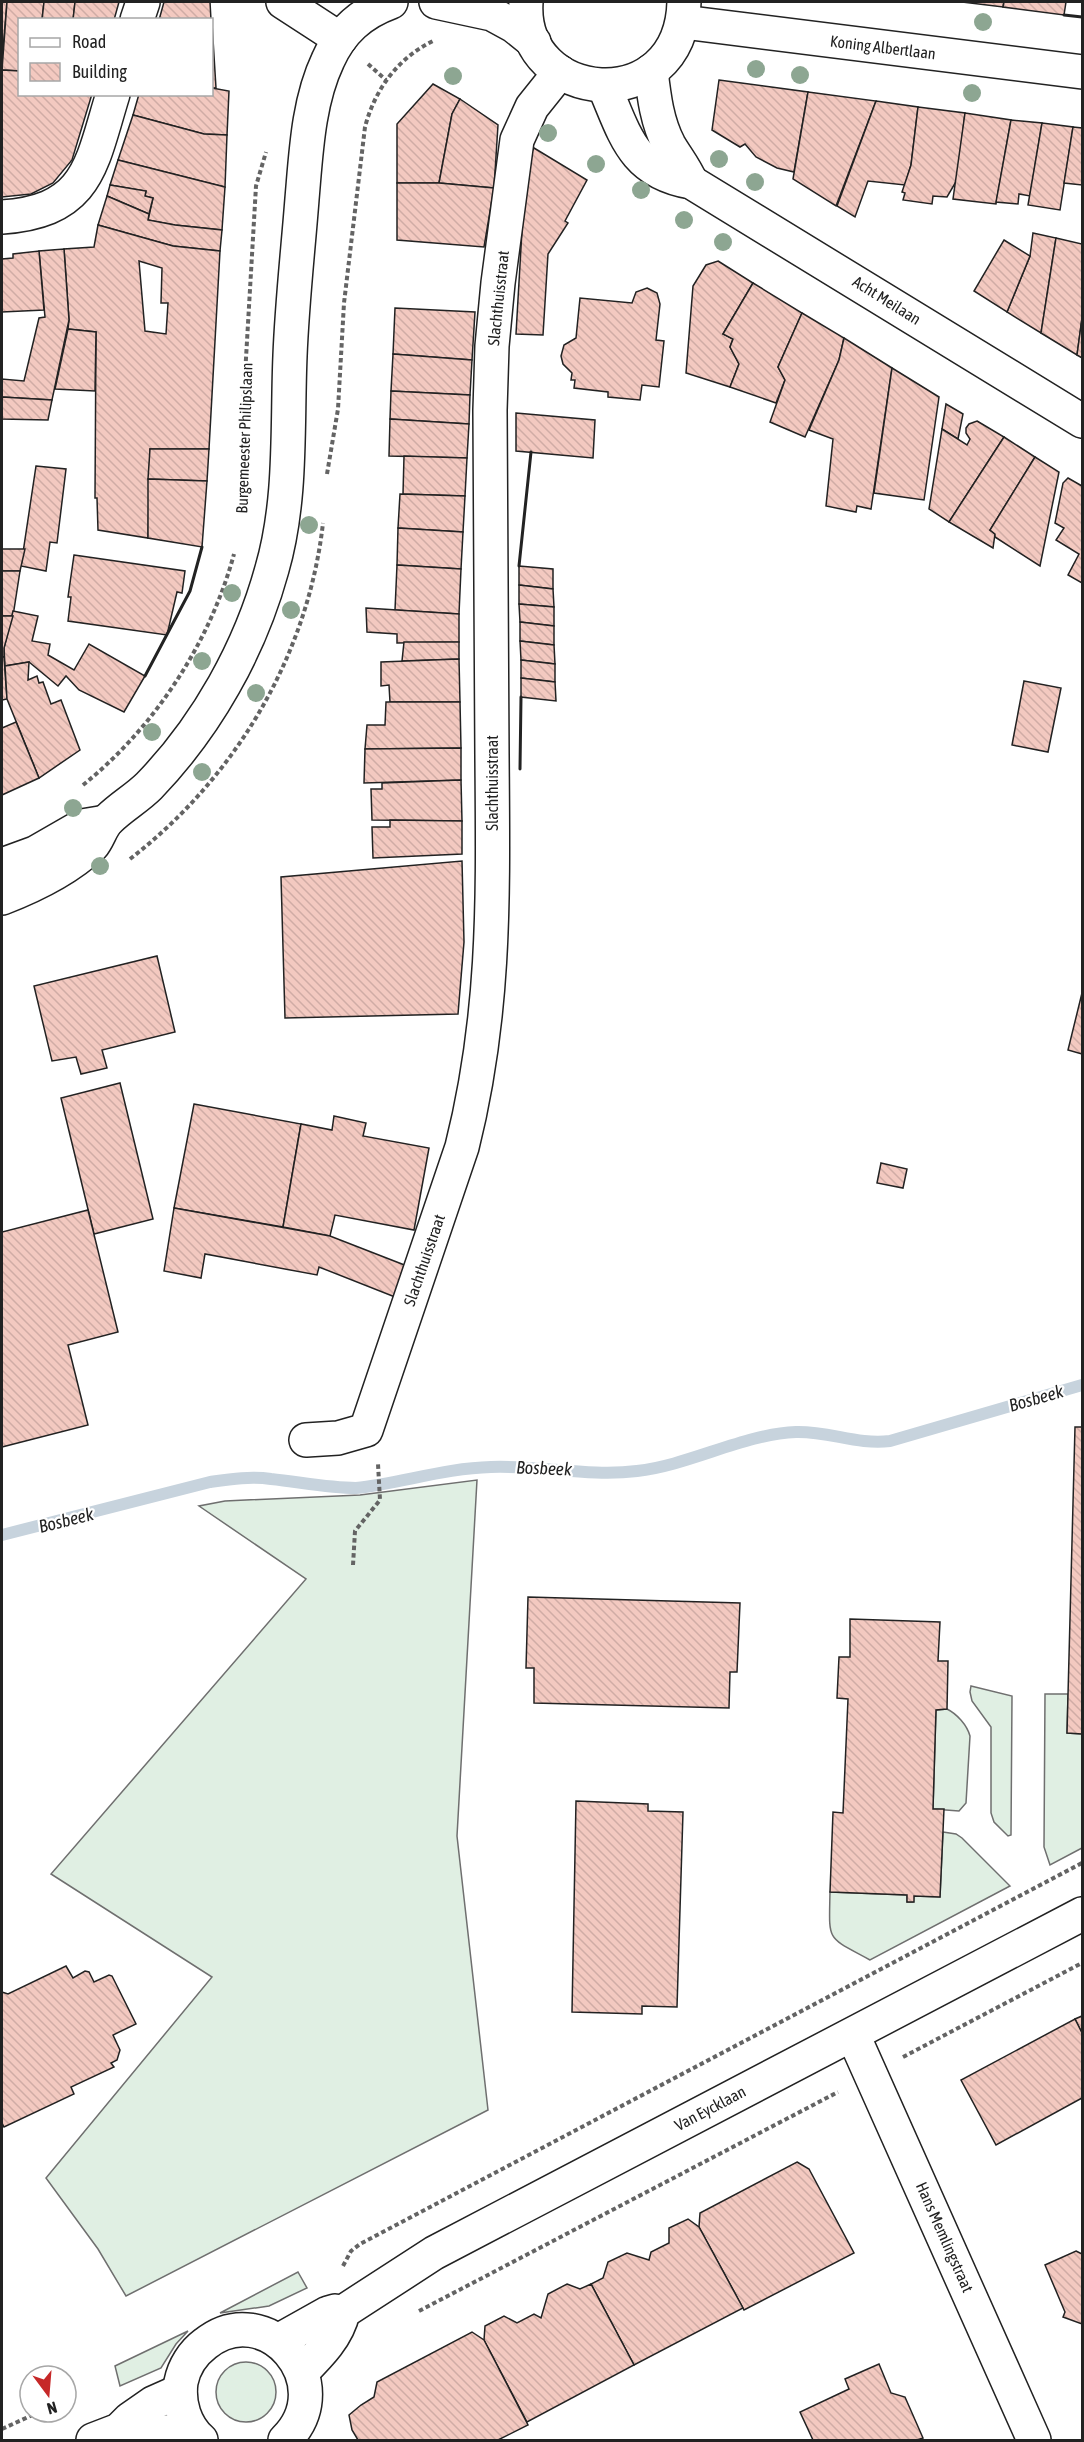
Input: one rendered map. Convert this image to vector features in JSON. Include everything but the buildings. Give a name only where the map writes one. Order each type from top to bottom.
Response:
[{"type":"street","points":[[138,18],[143,2]]},
{"type":"street","points":[[283,2],[340,39]]},
{"type":"street","points":[[2,898],[30,886],[94,844],[106,822],[150,785],[177,754],[210,707],[246,640],[273,568],[286,495],[290,353],[304,178],[312,113],[327,62],[340,39],[365,13],[391,2]]},
{"type":"street","points":[[436,2],[492,14],[505,20],[534,42]]},
{"type":"street","points":[[526,2],[528,27],[545,59],[560,72],[573,79],[604,86],[637,80],[651,71],[674,45],[683,12]]},
{"type":"street","name":"Koning Albertlaan","points":[[683,12],[1083,72]]},
{"type":"street","name":"Acht Meilaan","points":[[651,71],[658,116],[670,147],[684,166],[691,182]]},
{"type":"street","name":"Slachthuisstraat","points":[[306,1440],[338,1438],[366,1430],[462,1147],[473,1103],[487,1017],[493,914],[490,410],[492,346],[517,140],[532,107],[560,72]]},
{"type":"street","name":"Acht Meilaan","points":[[604,86],[625,138],[639,157],[657,172],[691,182],[1083,420]]},
{"type":"street","points":[[2,217],[41,210],[56,204],[76,190],[89,171],[112,96]]},
{"type":"street","points":[[2,865],[35,853],[82,826],[106,822]]},
{"type":"street","name":"Van Eycklaan","points":[[278,2341],[328,2313],[343,2312],[444,2247],[1083,1914]]},
{"type":"street","name":"Hans Memlingstraat","points":[[853,2035],[1034,2440]]},
{"type":"street","points":[[302,2372],[320,2354],[338,2327],[343,2312]]},
{"type":"street","points":[[196,2434],[182,2410],[180,2391],[182,2377],[188,2363],[209,2340],[228,2332],[249,2331],[278,2341],[293,2354],[302,2372],[306,2384],[304,2409],[300,2420],[286,2440]]},
{"type":"street","points":[[106,2435],[153,2403],[180,2391]]},
{"type":"street","points":[[106,2435],[196,2434]]},
{"type":"path","name":"Burgemeester Philipslaan","points":[[241,520],[244,496],[242,427],[256,186],[268,149]]},
{"type":"path","points":[[78,790],[130,741],[178,678],[208,622],[234,553]]},
{"type":"path","points":[[352,1565],[355,1531],[380,1500],[378,1463]]},
{"type":"path","points":[[391,2228],[1083,1863]]},
{"type":"path","points":[[427,2307],[1083,1963]]},
{"type":"path","points":[[2,2429],[18,2422]]},
{"type":"green space","points":[[477,1480],[457,1836],[488,2110],[126,2296],[98,2249],[46,2178],[212,1977],[51,1874],[306,1579],[199,1506],[225,1501],[360,1495]]},
{"type":"green space","points":[[971,1686],[1012,1696],[1011,1835],[1008,1836],[994,1822],[991,1813],[991,1727],[972,1701]]},
{"type":"green space","points":[[1045,1694],[1068,1694],[1067,1733],[1082,1734],[1082,1848],[1050,1865],[1044,1847]]},
{"type":"green space","points":[[947,1709],[961,1720],[970,1736],[966,1803],[959,1811],[933,1809],[936,1710]]},
{"type":"green space","points":[[943,1832],[956,1834],[962,1838],[1010,1886],[870,1960],[845,1946],[833,1936],[830,1921],[830,1892],[907,1895],[907,1902],[913,1902],[914,1896],[940,1897]]},
{"type":"green space","points":[[298,2272],[307,2288],[269,2306],[220,2313]]},
{"type":"green space","points":[[188,2331],[176,2344],[161,2368],[120,2386],[115,2366]]},
{"type":"green space","points":[[246,2362],[263,2367],[271,2375],[276,2392],[271,2409],[263,2417],[246,2422],[229,2417],[221,2409],[216,2392],[221,2375],[229,2367]]},
{"type":"waterway","name":"Bosbeek","points":[[2,1535],[210,1482],[233,1479],[263,1478],[356,1488],[474,1468],[509,1467],[601,1473],[637,1471],[677,1463],[757,1438],[796,1432],[866,1441],[890,1441],[1082,1385]]},
{"type":"wall","points":[[1064,15],[1082,17]]},
{"type":"wall","points":[[519,566],[531,452]]},
{"type":"wall","points":[[145,676],[190,591],[202,547]]},
{"type":"wall","points":[[520,769],[521,697]]}]
